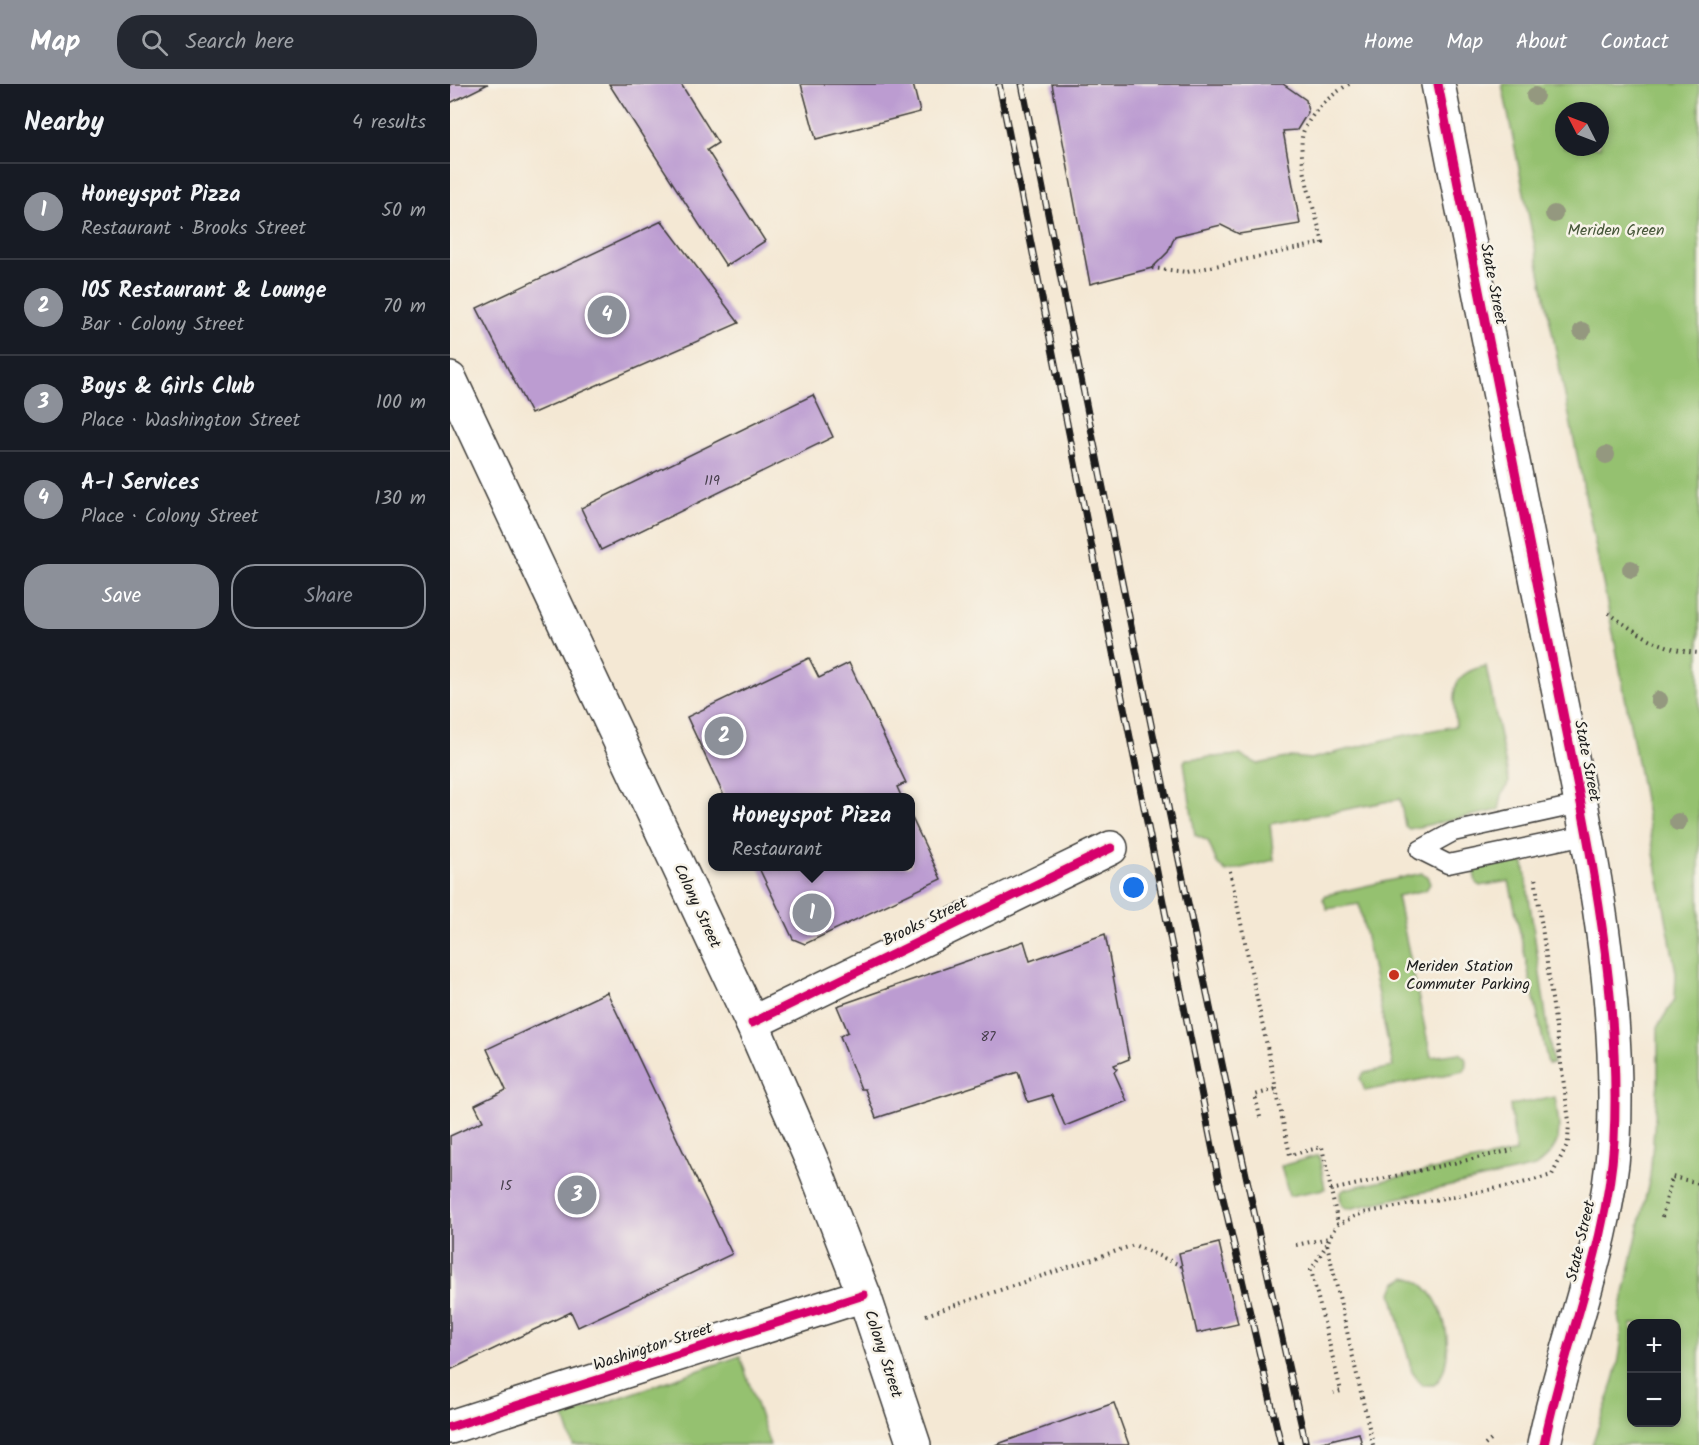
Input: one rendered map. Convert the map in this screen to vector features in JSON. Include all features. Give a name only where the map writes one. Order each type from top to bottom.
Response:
[{"type":"street","name":"State Street","points":[[1438,84],[1583,819],[1613,1026],[1614,1144],[1604,1221],[1544,1445]]},
{"type":"street","name":"Colony Street","points":[[450,379],[752,1023],[814,1166],[864,1295],[914,1445]]},
{"type":"street","name":"Brooks Street","points":[[752,1023],[1111,848]]},
{"type":"street","name":"Washington Street","points":[[450,1427],[864,1295]]},
{"type":"lane","points":[[1583,819],[1448,864],[1420,850],[1453,832],[1583,819]]},
{"type":"path","points":[[1152,268],[1187,272],[1323,243],[1302,156],[1303,132],[1313,115],[1330,97],[1349,84]]},
{"type":"path","points":[[1609,613],[1630,628],[1653,640],[1682,652],[1699,653]]},
{"type":"path","points":[[1230,871],[1290,1155],[1322,1147],[1338,1224]]},
{"type":"path","points":[[1334,1393],[1341,1391],[1311,1270],[1338,1224],[1363,1213],[1515,1185],[1552,1175],[1568,1143],[1569,1121],[1534,877]]},
{"type":"path","points":[[1260,1117],[1255,1095],[1276,1089]]},
{"type":"path","points":[[1331,1190],[1513,1150]]},
{"type":"path","points":[[1662,1217],[1672,1177],[1699,1183]]},
{"type":"path","points":[[1296,1245],[1329,1237]]},
{"type":"path","points":[[1327,1244],[1373,1443],[1378,1445]]},
{"type":"path","points":[[926,1315],[1134,1245],[1182,1266]]},
{"type":"path","points":[[1485,1445],[1491,1440]]},
{"type":"green space","name":"Meriden Green","points":[[1502,84],[1699,84],[1699,1445],[1592,1445],[1618,1364],[1621,1347],[1619,1316],[1650,1177],[1658,1082],[1658,1026],[1675,999],[1676,972],[1615,643]]},
{"type":"green space","points":[[1486,666],[1509,782],[1502,795],[1499,810],[1409,829],[1405,826],[1400,799],[1270,824],[1274,860],[1226,872],[1217,863],[1208,841],[1195,835],[1184,762],[1186,759],[1240,755],[1258,764],[1291,757],[1311,759],[1396,737],[1456,726],[1454,695],[1459,680],[1474,669]]},
{"type":"green space","points":[[1514,862],[1524,863],[1553,1064],[1548,1064],[1509,881],[1480,886],[1476,883],[1474,872],[1477,869]]},
{"type":"green space","points":[[1422,873],[1427,876],[1430,884],[1426,890],[1397,896],[1431,1057],[1460,1053],[1465,1057],[1467,1066],[1464,1071],[1365,1091],[1360,1078],[1364,1073],[1393,1067],[1359,904],[1327,909],[1323,899],[1326,895]]},
{"type":"green space","points":[[1555,1097],[1559,1128],[1556,1144],[1545,1159],[1535,1167],[1353,1208],[1346,1209],[1341,1204],[1340,1193],[1345,1189],[1516,1152],[1510,1105]]},
{"type":"green space","points":[[1319,1155],[1325,1189],[1289,1196],[1281,1166]]},
{"type":"green space","points":[[1406,1277],[1420,1282],[1431,1293],[1445,1324],[1446,1359],[1442,1374],[1434,1385],[1422,1385],[1412,1372],[1392,1293],[1396,1283]]},
{"type":"green space","points":[[740,1356],[770,1445],[573,1445],[564,1417]]},
{"type":"building","points":[[450,84],[488,84],[450,103]]},
{"type":"building","points":[[609,84],[681,84],[718,143],[707,150],[765,241],[726,266]]},
{"type":"building","points":[[801,84],[913,84],[920,112],[816,139]]},
{"type":"building","points":[[1052,84],[1283,84],[1306,100],[1308,112],[1297,130],[1283,131],[1300,224],[1239,234],[1221,225],[1175,236],[1168,252],[1152,268],[1090,284]]},
{"type":"building","points":[[662,221],[739,323],[531,414],[477,308]]},
{"type":"building","points":[[813,395],[833,437],[601,550],[581,508]]},
{"type":"building","points":[[809,658],[819,678],[849,663],[906,783],[897,787],[900,793],[723,793],[687,717]]},
{"type":"building","points":[[915,824],[941,879],[805,944],[793,939],[760,871],[915,871]]},
{"type":"building","points":[[1105,934],[1129,1059],[1114,1065],[1117,1069],[1114,1072],[1127,1101],[1065,1126],[1052,1095],[1028,1102],[1018,1072],[876,1118],[865,1089],[861,1089],[840,1036],[848,1032],[837,1006],[1024,941],[1030,961]]},
{"type":"building","points":[[607,992],[732,1254],[578,1327],[571,1312],[450,1370],[450,1136],[483,1121],[475,1105],[506,1090],[487,1049]]},
{"type":"building","points":[[1219,1243],[1238,1324],[1197,1333],[1179,1253]]},
{"type":"building","points":[[1114,1403],[1129,1445],[995,1445]]},
{"type":"building","points":[[1359,1433],[1362,1445],[1314,1445],[1314,1444]]},
{"type":"railway","points":[[999,84],[1219,1181],[1281,1445]]},
{"type":"railway","points":[[1022,84],[1195,936],[1306,1445]]},
{"type":"cycle path","points":[[1438,84],[1587,837],[1598,898],[1612,1019],[1615,1079],[1614,1140],[1610,1179],[1594,1256],[1544,1445]]},
{"type":"cycle path","points":[[752,1023],[1111,848]]},
{"type":"cycle path","points":[[450,1427],[864,1295]]},
{"type":"place","name":"A-1 Services","points":[[607,315]]},
{"type":"place","name":"105 Restaurant & Lounge","points":[[724,736]]},
{"type":"place","name":"Honeyspot Pizza","points":[[812,913]]},
{"type":"place","name":"Meriden Station Commuter Parking","points":[[1394,975]]},
{"type":"place","name":"Boys & Girls Club","points":[[577,1195]]}]
